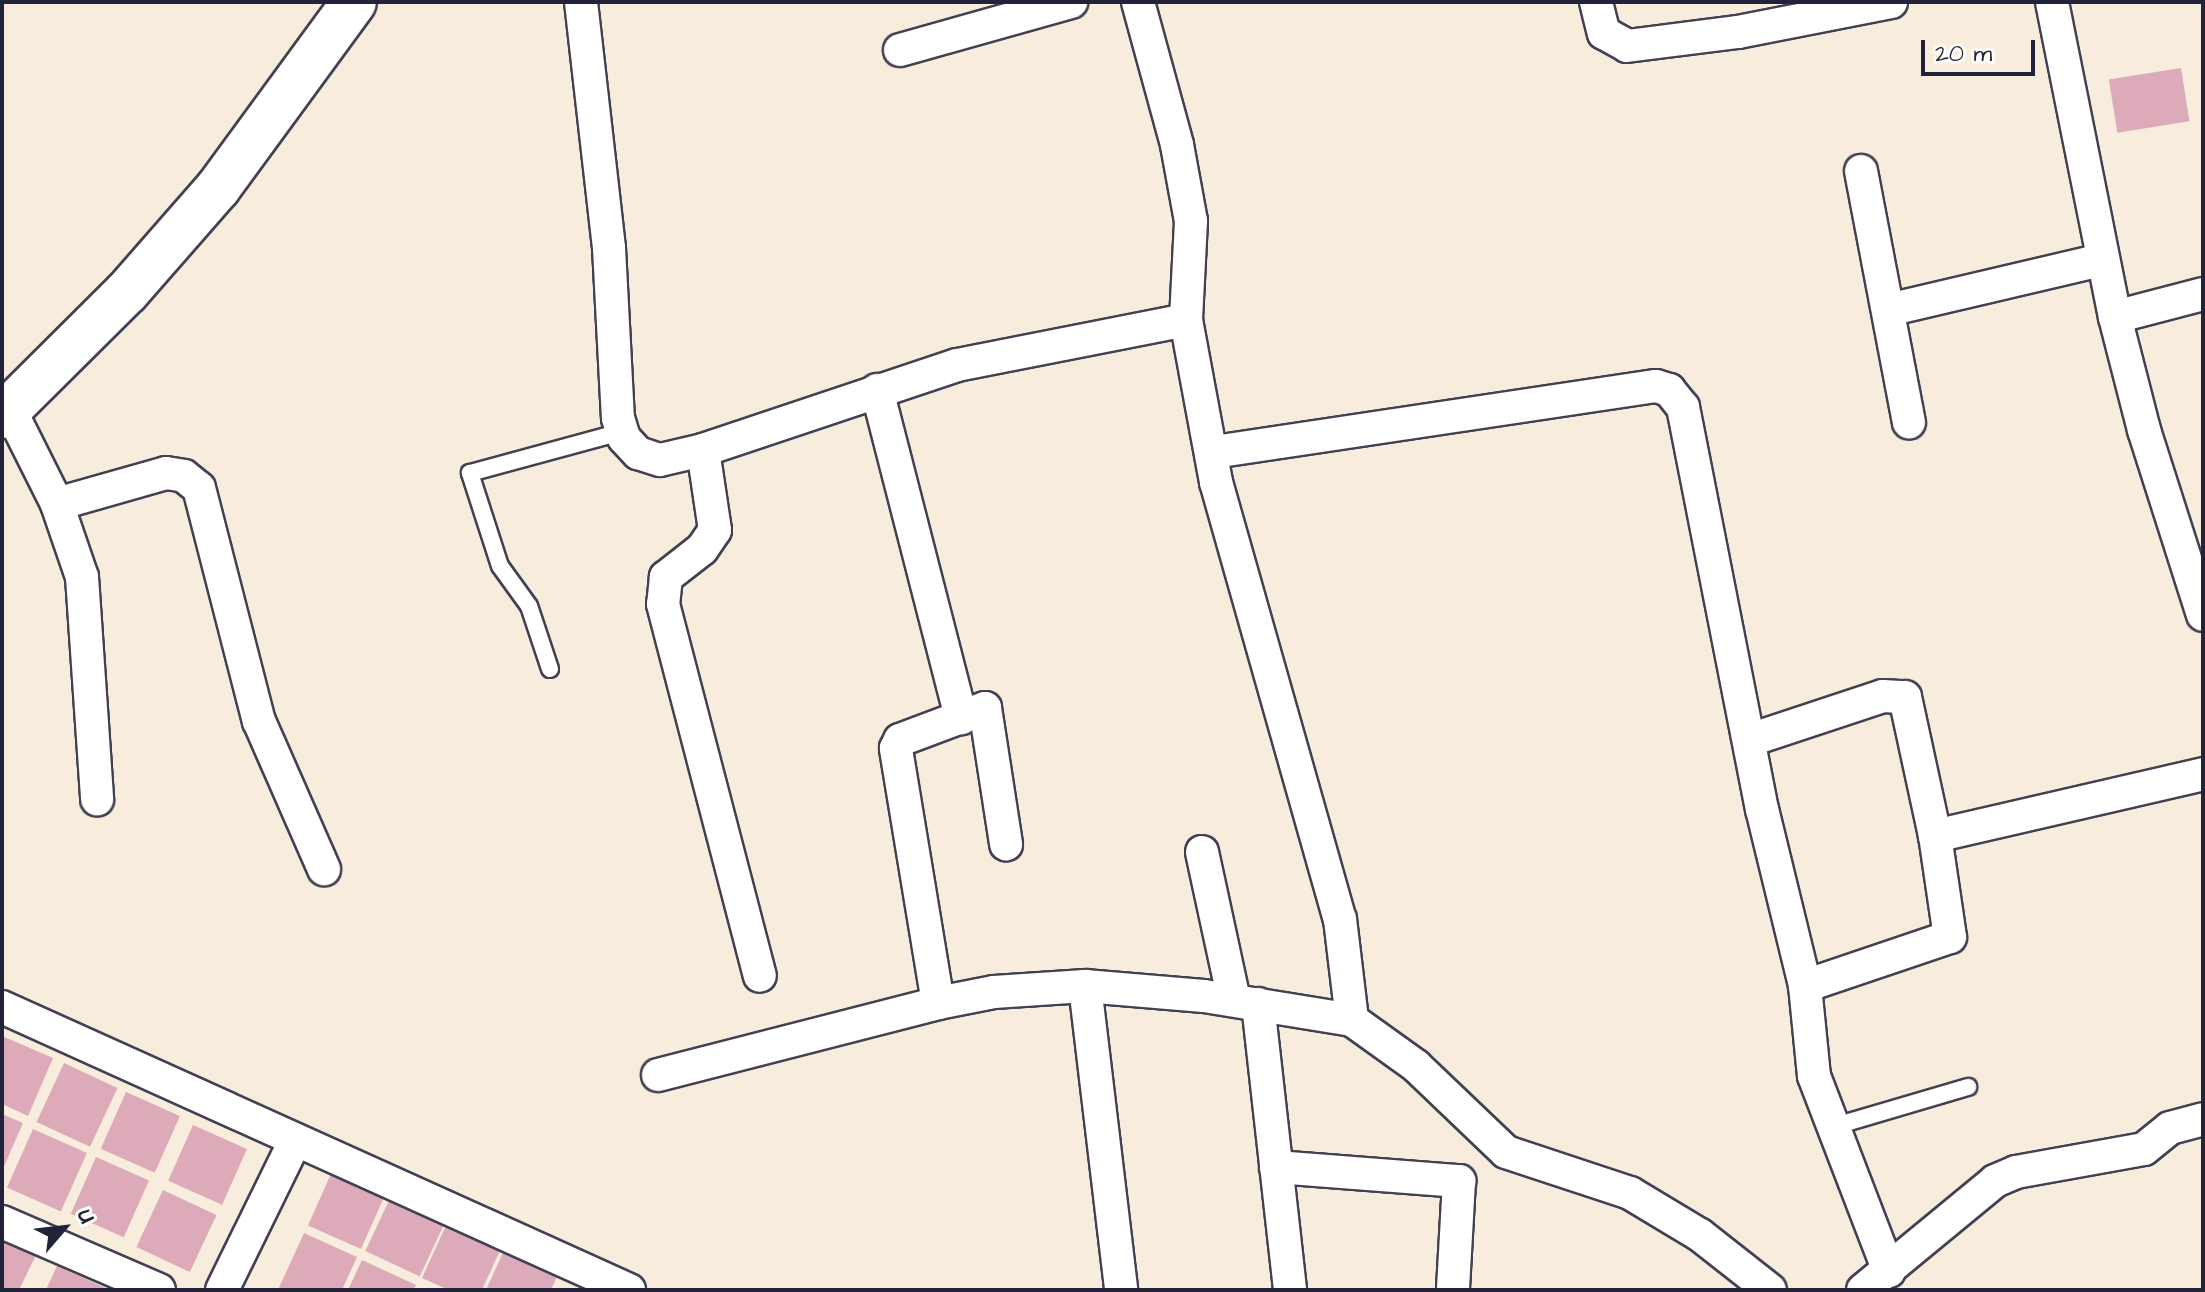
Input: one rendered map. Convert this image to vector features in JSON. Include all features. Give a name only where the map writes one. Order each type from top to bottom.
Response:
[{"type":"main road","points":[[6,412],[127,292],[218,188],[354,2]]},
{"type":"street","points":[[581,2],[597,112],[621,432],[630,447],[660,460],[703,450],[957,365],[1186,320]]},
{"type":"street","points":[[900,50],[1071,2]]},
{"type":"street","points":[[1138,2],[1177,145],[1191,221],[1186,320],[1214,452],[1216,482],[1340,919],[1352,1020]]},
{"type":"street","points":[[1596,2],[1604,33],[1627,46],[1738,32],[1891,2]]},
{"type":"street","points":[[2052,2],[2115,317],[2144,430],[2191,531],[2203,615]]},
{"type":"street","points":[[1861,171],[1909,422]]},
{"type":"street","points":[[1888,310],[2102,260]]},
{"type":"street","points":[[2115,317],[2203,294]]},
{"type":"street","points":[[1214,452],[1656,386],[1669,390],[1683,407],[1750,740],[1805,986],[1814,1076],[1889,1271]]},
{"type":"street","points":[[877,390],[961,718]]},
{"type":"street","points":[[6,412],[57,504],[82,577],[97,799]]},
{"type":"street","points":[[703,450],[715,530],[702,549],[666,577],[663,604],[760,976]]},
{"type":"street","points":[[57,504],[166,473],[184,476],[199,488],[259,721],[324,869]]},
{"type":"street","points":[[1750,740],[1883,696],[1905,697],[1935,836],[1950,937],[1805,986]]},
{"type":"street","points":[[938,1003],[896,748],[907,736],[985,708],[1006,844]]},
{"type":"street","points":[[1935,836],[2203,774]]},
{"type":"street","points":[[1202,852],[1246,1002],[1276,1167],[1290,1290]]},
{"type":"street","points":[[658,1075],[938,1003],[1008,991],[1085,986],[1246,1002],[1352,1020],[1416,1066],[1506,1152],[1630,1193],[1700,1235],[1770,1290]]},
{"type":"street","points":[[1085,986],[1121,1290]]},
{"type":"street","points":[[2,1007],[294,1143],[629,1290]]},
{"type":"street","points":[[1863,1290],[1995,1181],[2016,1172],[2144,1149],[2170,1128],[2203,1119]]},
{"type":"street","points":[[222,1290],[294,1143]]},
{"type":"street","points":[[1276,1167],[1459,1181],[1453,1290]]},
{"type":"street","points":[[2,1222],[159,1290]]},
{"type":"lane","points":[[550,669],[529,606],[500,566],[470,473],[621,432]]},
{"type":"lane","points":[[1832,1127],[1968,1087]]},
{"type":"building","points":[[2181,68],[2189,121],[2117,133],[2109,79]]},
{"type":"building","points":[[2,1036],[53,1058],[28,1116],[2,1104]]},
{"type":"building","points":[[64,1063],[117,1088],[90,1147],[37,1122]]},
{"type":"building","points":[[126,1092],[180,1116],[155,1173],[101,1149]]},
{"type":"building","points":[[2,1114],[23,1123],[2,1171]]},
{"type":"building","points":[[193,1125],[247,1149],[222,1205],[168,1181]]},
{"type":"building","points":[[33,1129],[87,1153],[61,1211],[7,1187]]},
{"type":"building","points":[[96,1157],[149,1181],[124,1237],[71,1214]]},
{"type":"building","points":[[334,1167],[387,1191],[361,1249],[308,1225]]},
{"type":"building","points":[[163,1190],[216,1215],[190,1272],[136,1247]]},
{"type":"building","points":[[392,1194],[446,1219],[420,1276],[365,1251]]},
{"type":"building","points":[[448,1221],[502,1246],[482,1290],[449,1290],[422,1278]]},
{"type":"building","points":[[304,1233],[357,1257],[342,1290],[278,1290]]},
{"type":"building","points":[[2,1240],[36,1255],[19,1290],[2,1290]]},
{"type":"building","points":[[505,1248],[559,1272],[551,1290],[486,1290]]},
{"type":"building","points":[[362,1260],[416,1285],[413,1290],[348,1290]]},
{"type":"building","points":[[57,1266],[110,1290],[46,1290]]}]
